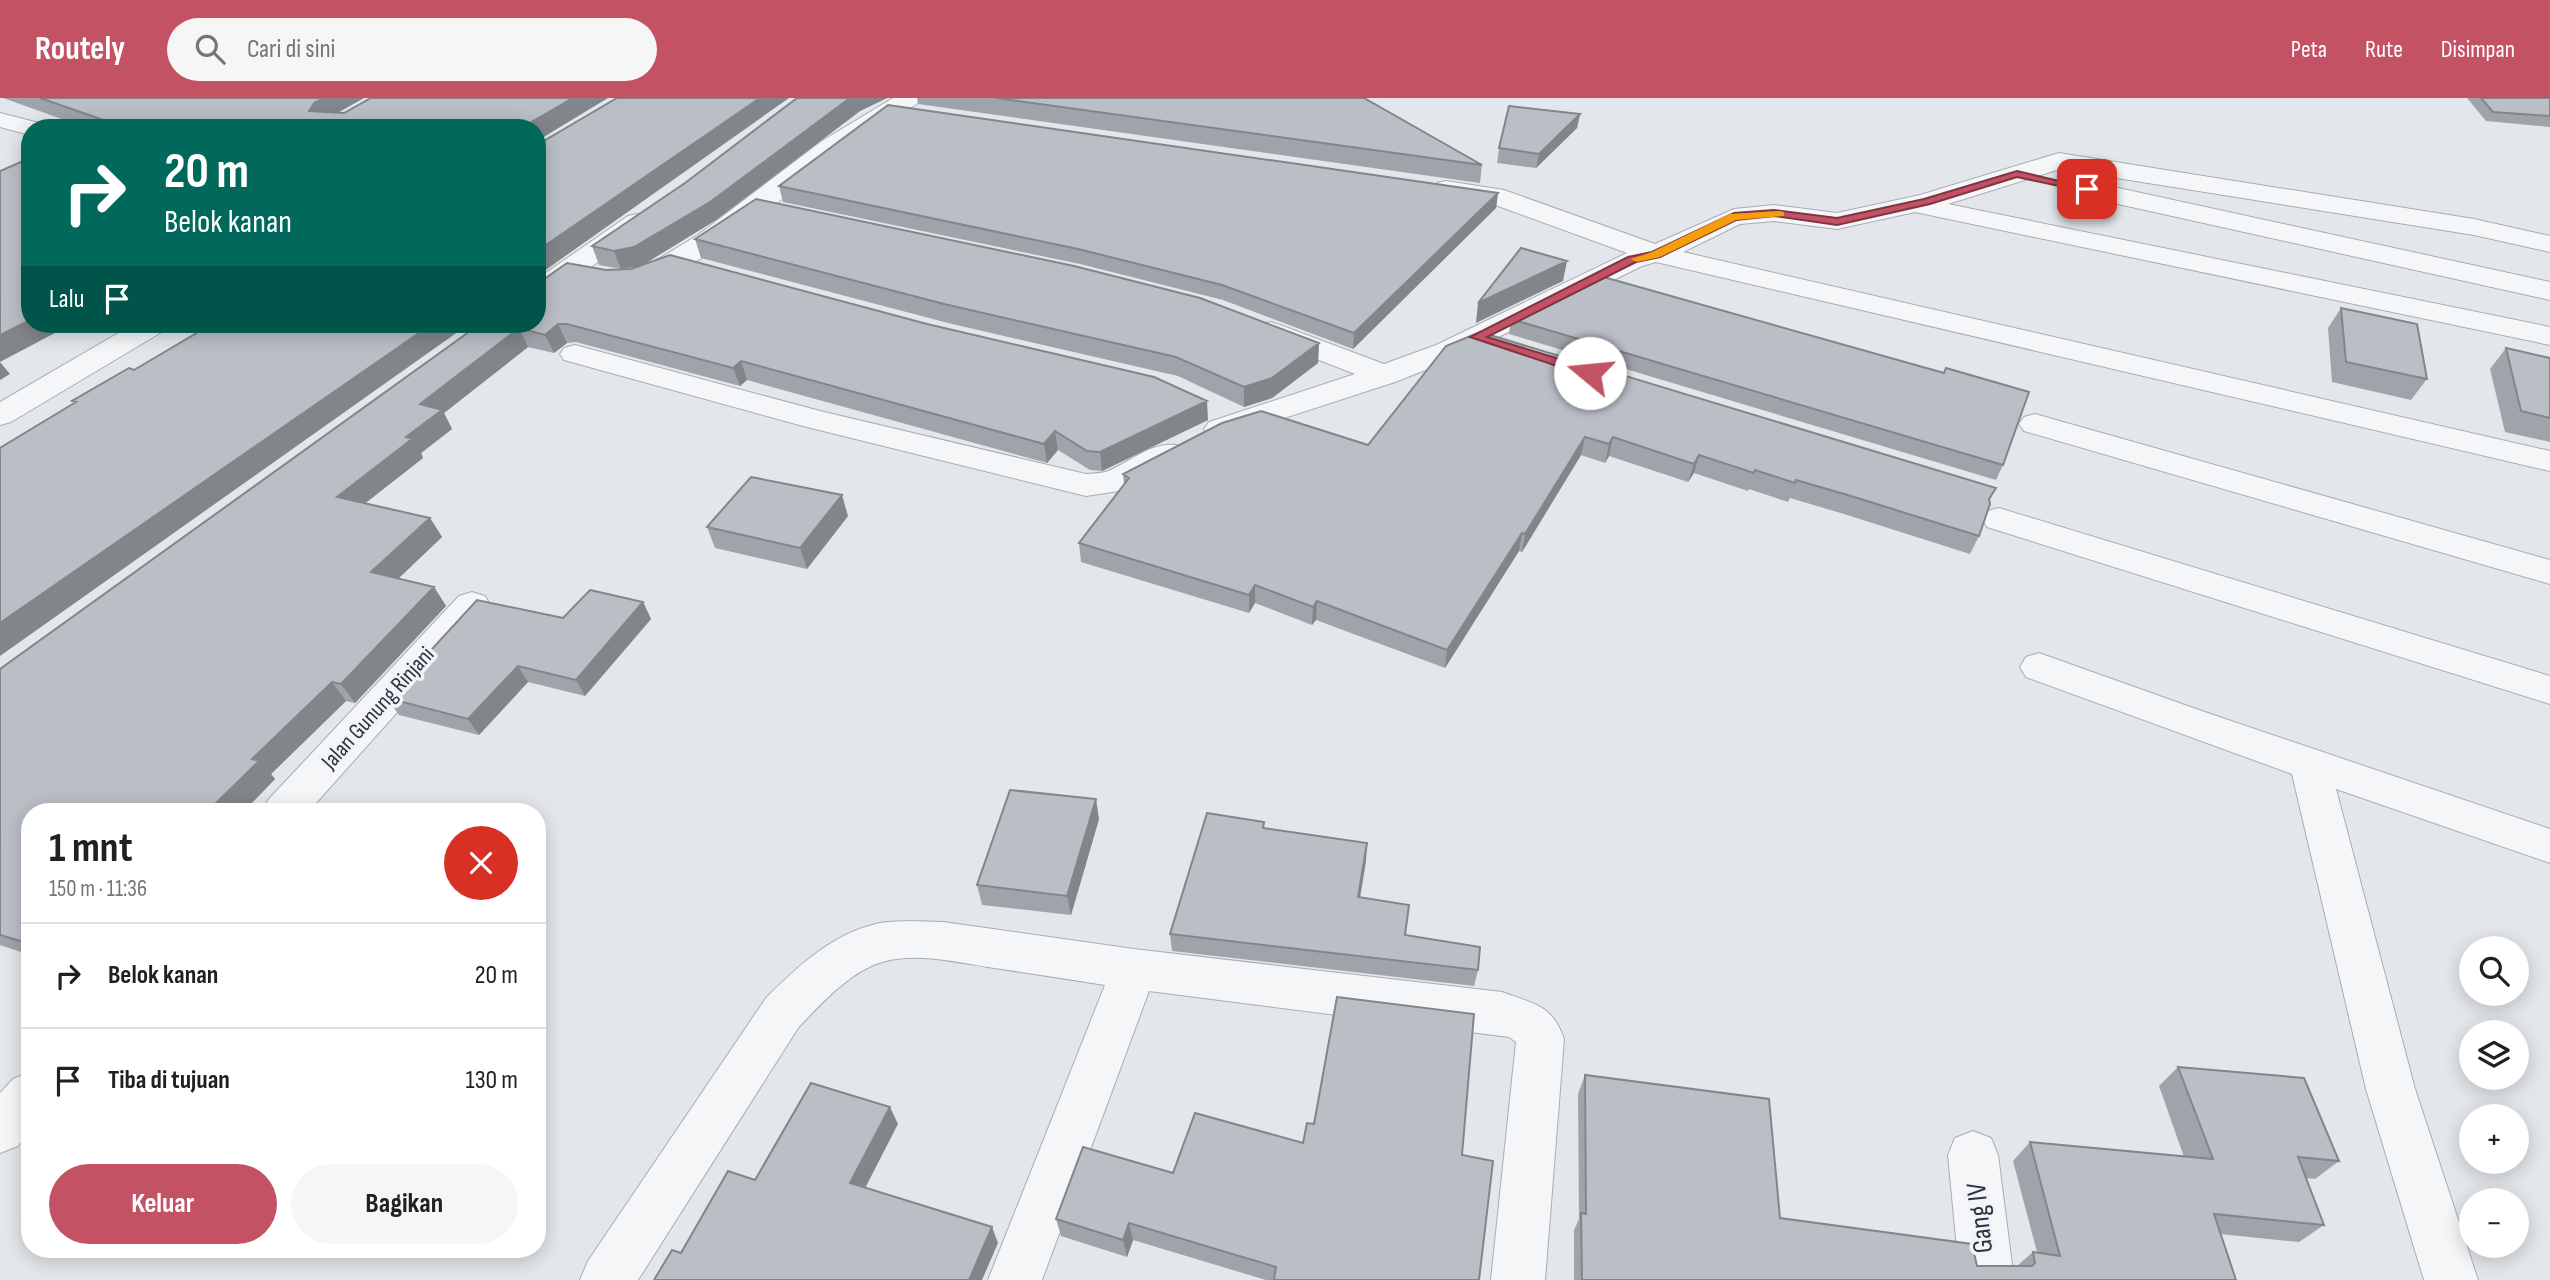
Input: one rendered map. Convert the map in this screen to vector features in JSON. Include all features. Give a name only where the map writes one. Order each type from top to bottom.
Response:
[{"type":"street","points":[[550,278],[621,280],[650,275],[674,262],[755,206],[855,129],[886,109],[918,106]]},
{"type":"street","points":[[0,120],[21,126]]},
{"type":"street","points":[[575,354],[801,415],[1086,485],[1112,482],[1211,432],[1384,375],[1476,337],[1632,260],[1656,254],[1734,216],[1774,213],[1837,221],[1913,205],[2059,161],[2474,227],[2550,244]]},
{"type":"street","points":[[2017,174],[2550,291]]},
{"type":"street","points":[[1416,185],[1495,196],[1656,254],[2550,461]]},
{"type":"street","points":[[1913,205],[2550,336]]},
{"type":"street","points":[[755,206],[792,214]]},
{"type":"street","points":[[550,278],[660,207]]},
{"type":"street","points":[[674,262],[714,273]]},
{"type":"street","points":[[1250,323],[1384,375]]},
{"type":"street","points":[[0,415],[140,333]]},
{"type":"street","points":[[1476,337],[1514,349]]},
{"type":"street","points":[[1210,406],[1241,421]]},
{"type":"street","points":[[2035,424],[2550,572]]},
{"type":"street","points":[[2000,519],[2550,690]]},
{"type":"street","name":"Jalan Gunung Rinjani","points":[[291,803],[472,605]]},
{"type":"street","points":[[2039,667],[2310,765],[2550,846]]},
{"type":"street","points":[[2310,765],[2367,1009],[2395,1109],[2451,1280]]},
{"type":"street","points":[[607,1280],[782,1013],[807,988],[841,961],[876,943],[932,941],[1515,1016],[1537,1030],[1540,1039],[1518,1280]]},
{"type":"street","points":[[1015,1280],[1134,969]]},
{"type":"street","points":[[0,1129],[21,1105]]},
{"type":"street","name":"Gang IV","points":[[1973,1156],[1987,1280]]},
{"type":"building","points":[[40,98],[324,98],[314,103],[309,111],[344,113],[371,98],[573,98],[537,119],[100,119]]},
{"type":"building","points":[[617,98],[760,98],[546,245],[546,140]]},
{"type":"building","points":[[797,98],[850,98],[710,202],[634,247],[614,251],[592,246],[685,183]]},
{"type":"building","points":[[996,98],[1364,98],[1482,165]]},
{"type":"building","points":[[2481,98],[2550,98],[2550,116],[2493,112]]},
{"type":"building","points":[[888,105],[1498,193],[1354,333],[1222,285],[1078,249],[779,186]]},
{"type":"building","points":[[1509,106],[1580,114],[1539,154],[1499,148]]},
{"type":"building","points":[[21,162],[21,324],[0,335],[0,171]]},
{"type":"building","points":[[756,199],[1074,266],[1200,298],[1319,343],[1272,378],[1244,387],[1176,357],[944,304],[695,239]]},
{"type":"building","points":[[1521,248],[1567,261],[1478,303]]},
{"type":"building","points":[[670,255],[927,324],[1154,377],[1207,401],[1100,452],[1087,451],[1055,431],[1044,444],[741,361],[733,368],[567,324],[558,324],[545,335],[538,333],[546,333],[546,278],[567,263],[606,270],[631,269]]},
{"type":"building","points":[[1600,276],[1944,373],[1946,368],[2029,392],[2003,465],[1511,319]]},
{"type":"building","points":[[2341,308],[2417,324],[2427,379],[2346,362]]},
{"type":"building","points":[[1480,332],[1996,488],[1989,499],[1990,504],[1979,536],[1796,480],[1795,483],[1755,470],[1754,473],[1699,455],[1694,464],[1613,437],[1609,444],[1585,437],[1525,534],[1522,533],[1447,650],[1317,601],[1313,607],[1255,585],[1249,595],[1079,543],[1129,478],[1123,474],[1222,423],[1261,411],[1368,445],[1446,346]]},
{"type":"building","points":[[197,333],[419,333],[0,623],[0,448],[76,402],[72,401],[129,368],[134,370]]},
{"type":"building","points":[[467,333],[512,333],[420,404],[442,410],[406,437],[412,439],[337,497],[430,518],[371,572],[434,587],[341,684],[332,682],[252,759],[259,761],[216,803],[21,803],[21,941],[0,935],[0,669]]},
{"type":"building","points":[[2506,348],[2550,358],[2550,418],[2521,411]]},
{"type":"building","points":[[751,477],[842,495],[800,548],[707,527]]},
{"type":"building","points":[[590,590],[643,602],[576,680],[518,666],[468,719],[387,698],[477,600],[563,618]]},
{"type":"building","points":[[1010,790],[1096,799],[1067,896],[977,885]]},
{"type":"building","points":[[1207,813],[1264,822],[1263,828],[1367,843],[1358,897],[1409,905],[1405,935],[1480,947],[1478,970],[1170,934]]},
{"type":"building","points":[[1337,997],[1474,1014],[1462,1155],[1493,1161],[1479,1280],[1274,1280],[1276,1267],[1129,1223],[1123,1240],[1056,1219],[1083,1147],[1173,1173],[1195,1113],[1303,1143],[1307,1123],[1314,1124]]},
{"type":"building","points":[[2178,1067],[2304,1078],[2339,1161],[2298,1157],[2324,1225],[2214,1214],[2236,1280],[1582,1280],[1581,1213],[1586,1214],[1585,1075],[1769,1099],[1780,1218],[1972,1244],[1977,1266],[2032,1266],[2035,1263],[2033,1252],[2060,1256],[2030,1142],[2213,1159]]},
{"type":"building","points":[[811,1083],[890,1107],[850,1183],[992,1227],[969,1280],[654,1280],[672,1250],[681,1253],[728,1171],[755,1180]]},
{"type":"slow traffic","points":[[1637,259],[1656,254],[1734,216],[1780,214]]},
{"type":"route","points":[[1590,373],[1476,337],[1632,260],[1656,254],[1734,216],[1774,213],[1837,221],[1926,202],[2017,174],[2087,189]]}]
